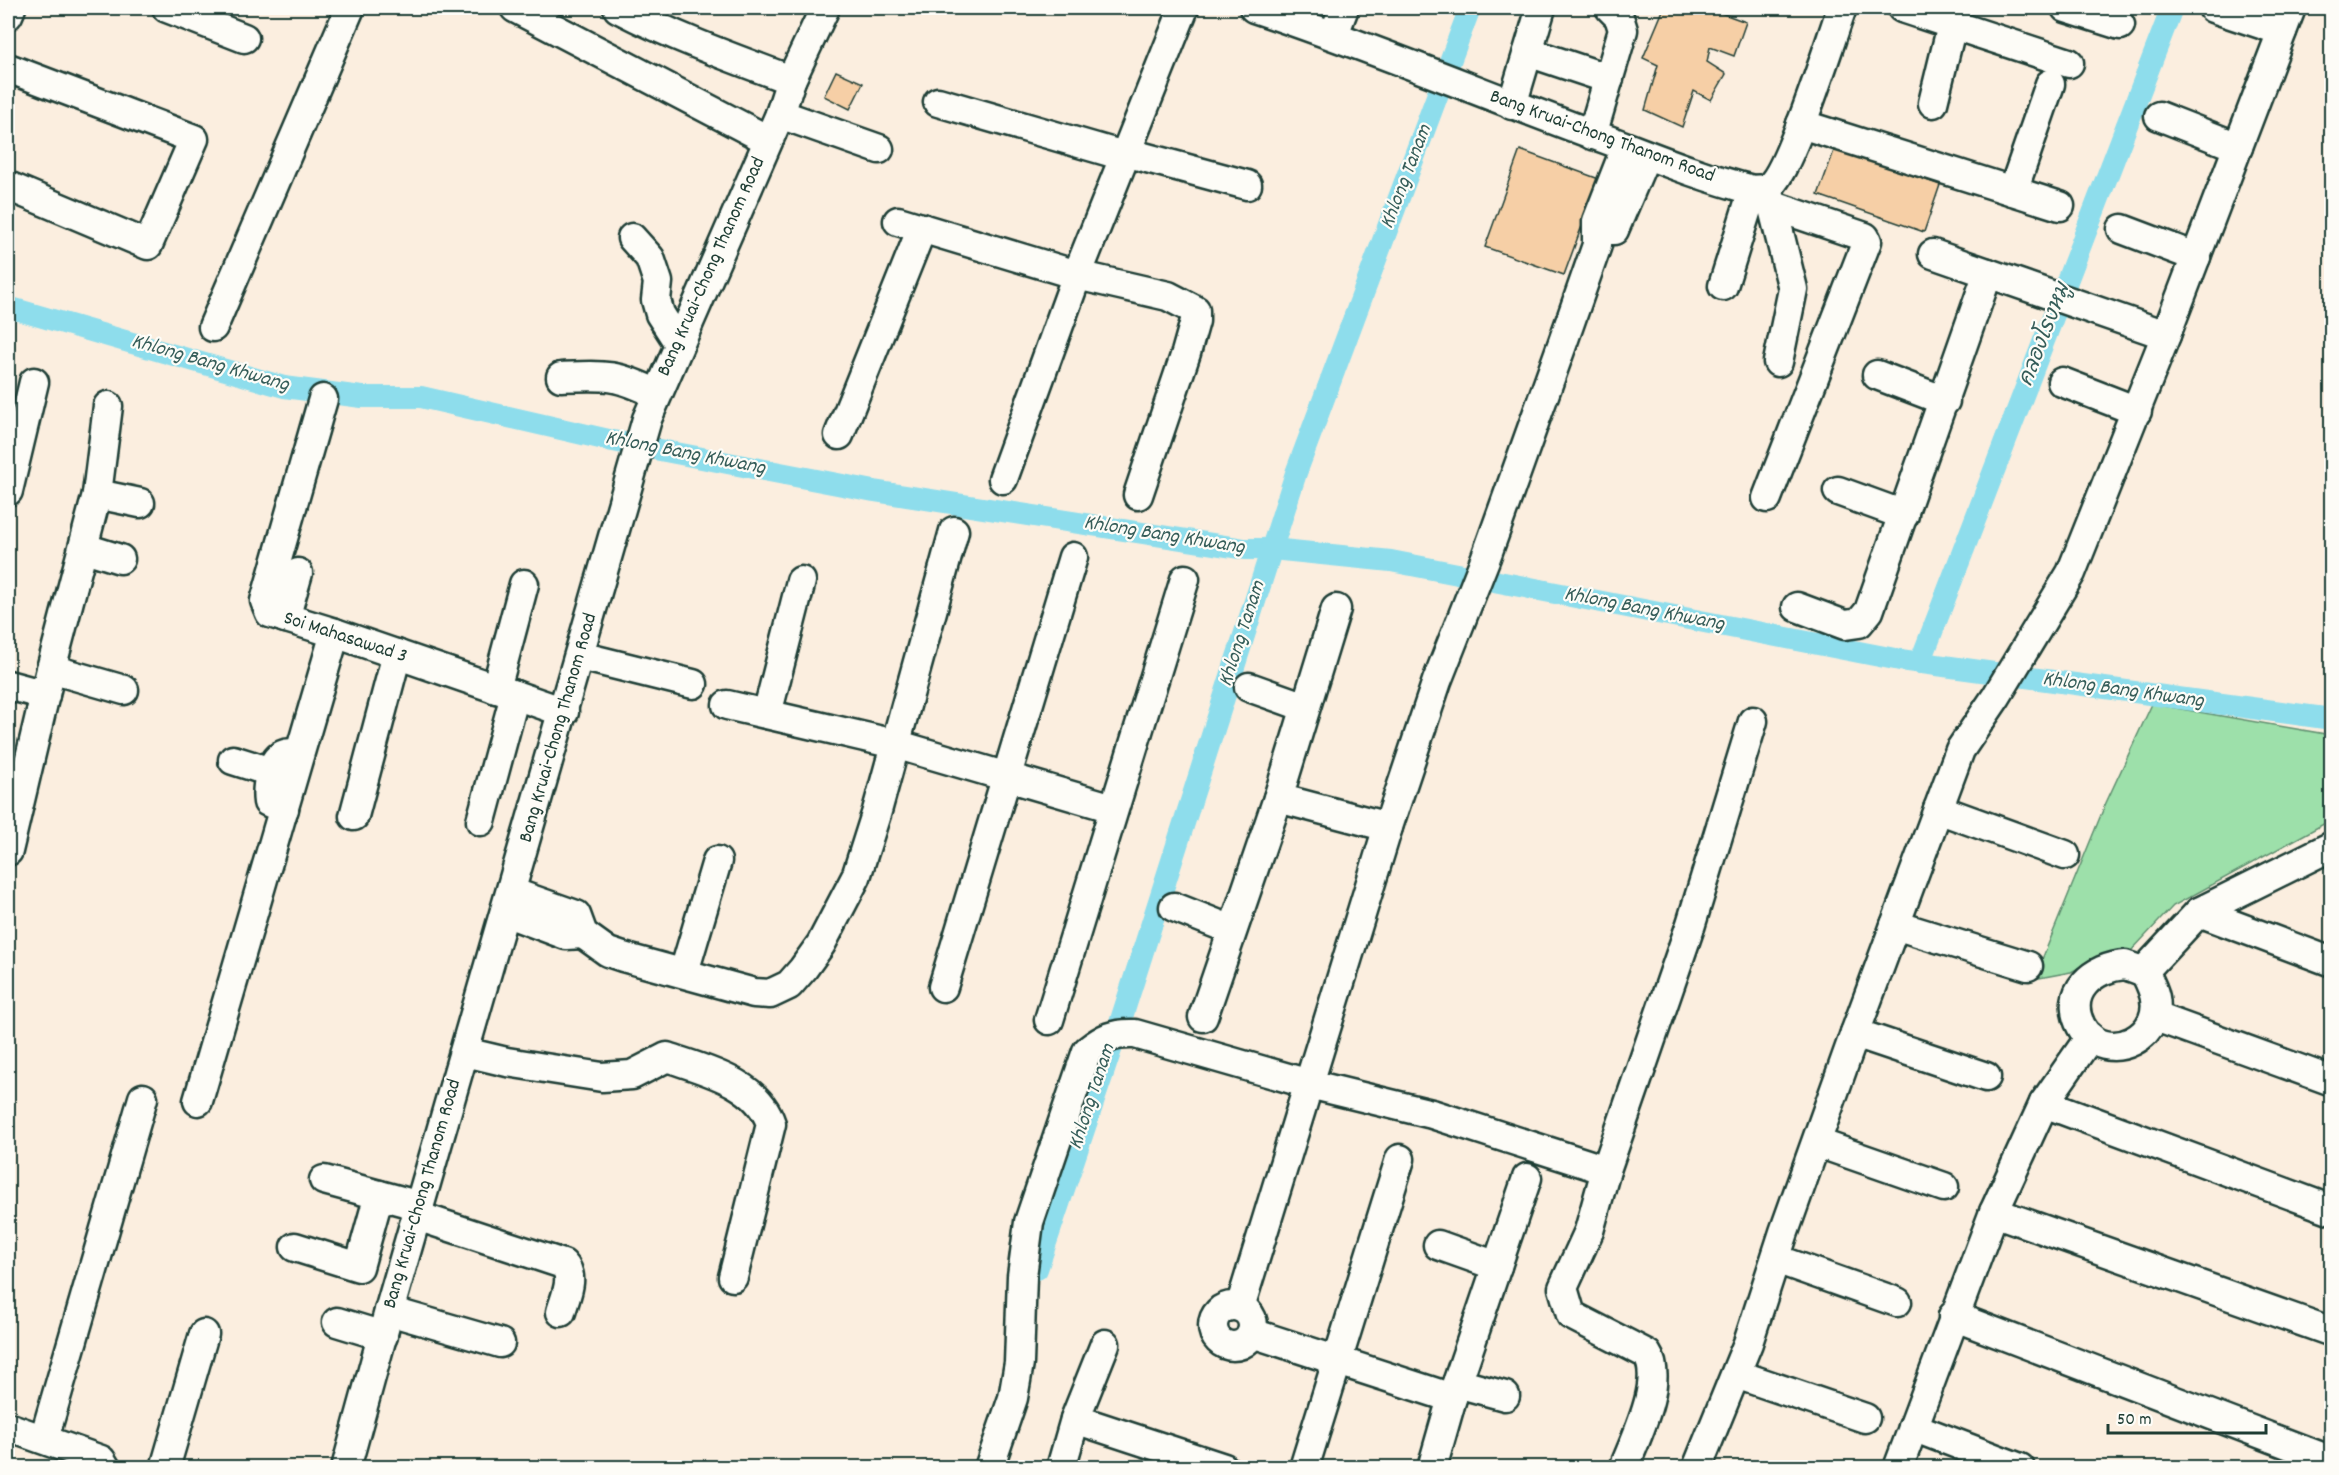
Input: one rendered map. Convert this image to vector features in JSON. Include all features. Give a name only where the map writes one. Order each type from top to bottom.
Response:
[{"type":"street","points":[[8,15],[11,8]]},
{"type":"street","points":[[167,8],[244,38]]},
{"type":"street","points":[[213,327],[350,8]]},
{"type":"street","points":[[516,8],[768,140]]},
{"type":"street","points":[[618,8],[707,49],[791,80]]},
{"type":"street","name":"Bang Kruai-Chong Thanom Road","points":[[346,1467],[653,401],[780,114],[791,80],[825,8]]},
{"type":"street","points":[[1003,479],[1077,275],[1125,154],[1160,74],[1184,8]]},
{"type":"street","name":"Bang Kruai-Chong Thanom Road","points":[[1254,8],[1334,34],[1592,135],[1765,195],[1865,237],[1867,241],[1767,498]]},
{"type":"street","points":[[1334,34],[1344,8]]},
{"type":"street","points":[[1512,105],[1542,8]]},
{"type":"street","points":[[1592,135],[1623,30],[1619,17],[1610,8]]},
{"type":"street","points":[[1723,286],[1765,195],[1780,174],[1801,124],[1842,8]]},
{"type":"street","points":[[1902,8],[2070,63]]},
{"type":"street","points":[[2066,8],[2120,25]]},
{"type":"street","points":[[1697,1467],[1736,1374],[1855,1033],[1960,750],[1996,697],[2071,573],[2137,411],[2287,19],[2213,8]]},
{"type":"street","points":[[1933,103],[1952,25]]},
{"type":"street","points":[[1528,52],[1609,79]]},
{"type":"street","points":[[8,68],[194,139],[148,245],[8,186]]},
{"type":"street","points":[[2013,191],[2050,84]]},
{"type":"street","points":[[938,102],[1247,185]]},
{"type":"street","points":[[780,114],[879,149]]},
{"type":"street","points":[[2159,116],[2238,147]]},
{"type":"street","points":[[1801,124],[2060,206]]},
{"type":"street","points":[[1240,1307],[1388,827],[1437,681],[1486,557],[1597,245],[1597,221],[1636,151]]},
{"type":"street","points":[[1765,195],[1793,289],[1778,362]]},
{"type":"street","points":[[839,435],[910,225],[1077,275],[1168,296],[1195,310],[1195,321],[1189,342],[1138,495]]},
{"type":"street","points":[[2122,229],[2196,257]]},
{"type":"street","points":[[632,238],[650,258],[658,282],[656,300],[660,314],[678,342]]},
{"type":"street","points":[[1933,254],[2166,335]]},
{"type":"street","points":[[1797,607],[1845,625],[1859,623],[1869,611],[1988,273]]},
{"type":"street","points":[[561,377],[608,375],[629,381],[653,401]]},
{"type":"street","points":[[1877,375],[1945,400]]},
{"type":"street","points":[[8,491],[34,382]]},
{"type":"street","points":[[2062,382],[2137,411]]},
{"type":"street","name":"Soi Mahasawad 3","points":[[323,399],[265,601],[270,613],[564,712]]},
{"type":"street","points":[[8,851],[48,682],[98,494],[108,406]]},
{"type":"street","points":[[1838,491],[1904,515]]},
{"type":"street","points":[[98,494],[140,503]]},
{"type":"street","points":[[508,902],[566,935],[583,934],[608,951],[754,993],[770,994],[789,985],[821,944],[856,877],[954,531]]},
{"type":"street","points":[[85,548],[120,559]]},
{"type":"street","points":[[943,987],[1073,557]]},
{"type":"street","points":[[285,618],[298,573]]},
{"type":"street","points":[[1049,1020],[1185,579]]},
{"type":"street","points":[[767,714],[801,581]]},
{"type":"street","points":[[481,821],[525,584]]},
{"type":"street","points":[[1203,1017],[1278,798],[1336,609]]},
{"type":"street","points":[[198,1101],[335,633]]},
{"type":"street","points":[[354,816],[397,654]]},
{"type":"street","points":[[580,656],[693,684]]},
{"type":"street","points":[[8,685],[48,682],[124,690]]},
{"type":"street","points":[[1249,687],[1305,707]]},
{"type":"street","points":[[727,705],[895,744],[1113,808]]},
{"type":"street","points":[[1624,1467],[1648,1404],[1654,1371],[1647,1354],[1571,1315],[1563,1288],[1589,1230],[1606,1170],[1712,862],[1753,721]]},
{"type":"street","points":[[284,808],[267,802],[271,772],[278,758],[284,754],[299,754]]},
{"type":"street","points":[[233,760],[271,772]]},
{"type":"street","points":[[1278,798],[1388,827]]},
{"type":"street","points":[[1938,809],[2065,855]]},
{"type":"street","points":[[2143,972],[2199,912],[2331,846]]},
{"type":"street","points":[[684,972],[717,861]]},
{"type":"street","points":[[1174,907],[1233,930]]},
{"type":"street","points":[[2199,912],[2331,962]]},
{"type":"street","points":[[1895,925],[2028,966]]},
{"type":"street","points":[[2125,965],[2143,972],[2156,999],[2156,1017],[2143,1035],[2131,1043],[2117,1046],[2103,1044],[2090,1037],[2077,1017],[2076,1006],[2079,994],[2091,976],[2114,966],[2125,965]]},
{"type":"street","points":[[2156,1017],[2331,1081]]},
{"type":"street","points":[[988,1467],[1013,1398],[1019,1363],[1022,1276],[1029,1222],[1087,1052],[1114,1033],[1135,1034],[1309,1084],[1432,1114],[1606,1170]]},
{"type":"street","points":[[1855,1033],[1986,1077]]},
{"type":"street","points":[[1898,1467],[1994,1212],[2044,1104],[2090,1037]]},
{"type":"street","points":[[465,1052],[507,1062],[602,1077],[632,1075],[667,1057],[724,1077],[757,1100],[766,1110],[771,1124],[733,1277]]},
{"type":"street","points":[[45,1439],[143,1098]]},
{"type":"street","points":[[2044,1104],[2331,1210]]},
{"type":"street","points":[[1818,1143],[1944,1187]]},
{"type":"street","points":[[1304,1467],[1400,1159]]},
{"type":"street","points":[[1432,1467],[1455,1391],[1527,1178]]},
{"type":"street","points":[[324,1179],[379,1195],[563,1264],[569,1273],[570,1281],[561,1312]]},
{"type":"street","points":[[360,1267],[379,1195]]},
{"type":"street","points":[[1994,1212],[2331,1332]]},
{"type":"street","points":[[1438,1245],[1497,1266]]},
{"type":"street","points":[[295,1247],[399,1279]]},
{"type":"street","points":[[1776,1259],[1897,1302]]},
{"type":"street","points":[[1240,1307],[1251,1318],[1252,1333],[1248,1340],[1233,1346],[1225,1345],[1214,1335],[1214,1319],[1218,1312],[1225,1308],[1240,1307]]},
{"type":"street","points":[[1953,1316],[2331,1461]]},
{"type":"street","points":[[337,1322],[386,1324],[500,1344]]},
{"type":"street","points":[[1252,1333],[1335,1362],[1455,1391],[1505,1396]]},
{"type":"street","points":[[165,1467],[204,1334]]},
{"type":"street","points":[[1061,1467],[1076,1419],[1105,1344]]},
{"type":"street","points":[[1736,1374],[1865,1418]]},
{"type":"street","points":[[1076,1419],[1185,1461],[1224,1467]]},
{"type":"street","points":[[1913,1427],[2020,1467]]},
{"type":"street","points":[[8,1428],[101,1460],[106,1467]]},
{"type":"green space","points":[[2152,704],[2331,735],[2331,820],[2173,906],[2132,950],[2123,955],[2104,955],[2071,972],[2034,979],[2105,805]]},
{"type":"building","points":[[1664,8],[1723,8],[1721,13],[1746,22],[1734,56],[1710,47],[1707,62],[1726,74],[1711,100],[1694,91],[1682,127],[1645,110],[1658,65],[1643,58]]},
{"type":"building","points":[[836,71],[863,83],[850,109],[824,96]]},
{"type":"building","points":[[1835,148],[1940,185],[1924,232],[1818,195]]},
{"type":"building","points":[[1520,150],[1599,179],[1564,275],[1485,247]]},
{"type":"waterway","name":"Khlong Tanam","points":[[1037,1269],[1120,1023],[1296,473],[1470,8]]},
{"type":"waterway","name":"คลองโรงหมู","points":[[1920,663],[2172,8]]},
{"type":"waterway","name":"Khlong Bang Khwang","points":[[8,307],[284,387],[362,397],[421,397],[613,441],[874,491],[1245,549],[1272,549],[1391,561],[1900,660],[2332,719]]}]
